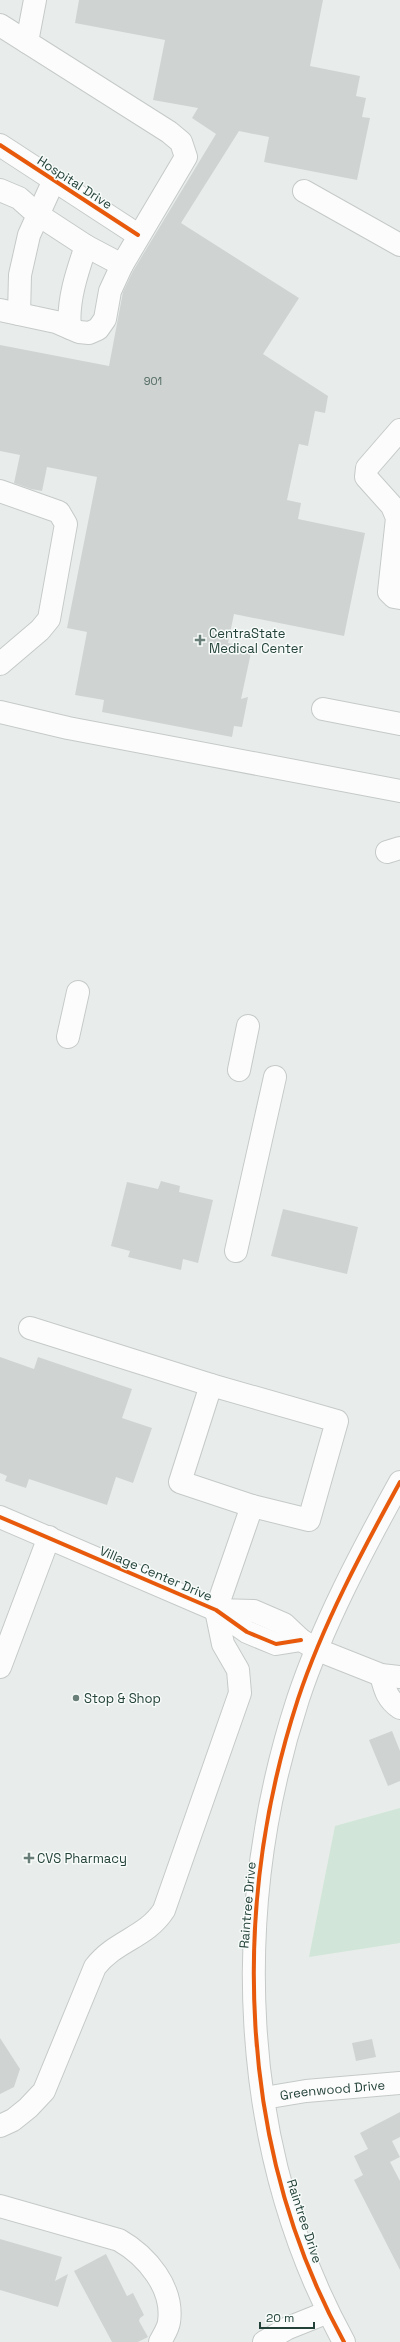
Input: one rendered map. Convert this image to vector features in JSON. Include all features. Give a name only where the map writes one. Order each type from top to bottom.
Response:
[{"type":"street","points":[[27,42],[35,0]]},
{"type":"street","points":[[0,25],[170,132],[181,142],[186,157],[138,235],[122,265],[110,291],[105,320],[98,329],[89,333],[70,328],[56,322],[9,312],[20,275],[29,235],[37,214],[54,180]]},
{"type":"street","name":"Hospital Drive","points":[[0,145],[138,235]]},
{"type":"street","points":[[0,190],[19,198],[37,214],[86,246],[122,265]]},
{"type":"street","points":[[304,191],[400,245]]},
{"type":"street","points":[[70,328],[68,311],[76,284],[76,272],[86,246]]},
{"type":"street","points":[[397,440],[368,468],[366,477],[395,512],[397,528],[389,592],[394,597],[400,598]]},
{"type":"street","points":[[0,491],[59,512],[66,524],[49,619],[40,630],[0,664]]},
{"type":"street","points":[[323,709],[400,724]]},
{"type":"street","points":[[0,712],[68,728],[397,794]]},
{"type":"street","points":[[68,1036],[78,992]]},
{"type":"street","points":[[239,1070],[248,1026]]},
{"type":"street","points":[[236,1251],[274,1077]]},
{"type":"street","points":[[30,1328],[211,1385],[337,1421],[309,1520],[252,1506],[180,1482],[211,1385]]},
{"type":"street","name":"Raintree Drive","points":[[344,2342],[328,2312],[300,2243],[286,2201],[270,2136],[256,2045],[253,1956],[258,1887],[264,1837],[283,1750],[299,1697],[309,1645],[346,1587],[400,1482]]},
{"type":"street","points":[[0,2126],[13,2120],[28,2108],[44,2091],[95,1967],[106,1953],[156,1922],[164,1910],[240,1693],[238,1670],[223,1644],[216,1610],[252,1506]]},
{"type":"street","name":"Village Center Drive","points":[[0,1516],[216,1610],[254,1611],[284,1624],[309,1645]]},
{"type":"street","points":[[0,1667],[49,1537]]},
{"type":"street","points":[[309,1645],[391,1676],[386,1694],[392,1703],[400,1708]]},
{"type":"street","name":"Greenwood Drive","points":[[264,2098],[306,2091],[400,2083]]},
{"type":"street","points":[[0,2206],[119,2240],[133,2248],[148,2263],[161,2282],[169,2303],[169,2324],[160,2342]]},
{"type":"street","points":[[264,2342],[288,2328],[328,2312]]},
{"type":"green space","points":[[400,1808],[400,1943],[309,1957],[335,1826]]},
{"type":"building","name":"CentraState Medical Center","points":[[79,0],[323,0],[310,66],[360,76],[356,96],[366,98],[362,117],[370,118],[357,180],[264,162],[269,137],[239,131],[181,223],[299,298],[263,354],[328,396],[325,413],[315,411],[308,446],[299,444],[287,500],[301,503],[298,519],[365,533],[344,636],[234,614],[228,643],[252,648],[241,699],[248,697],[242,727],[234,726],[232,737],[102,712],[104,700],[75,695],[87,632],[67,628],[97,477],[47,467],[42,491],[31,489],[14,483],[20,455],[0,451],[0,345],[109,366],[123,292],[133,271],[216,134],[192,118],[198,108],[153,100],[165,40],[75,23]]},
{"type":"building","points":[[161,1181],[180,1186],[179,1192],[213,1200],[198,1263],[183,1259],[181,1270],[128,1257],[130,1251],[111,1246],[127,1182],[158,1189]]},
{"type":"building","points":[[283,1209],[358,1227],[347,1274],[271,1256]]},
{"type":"building","points":[[0,1357],[34,1369],[38,1357],[132,1389],[122,1418],[152,1428],[133,1483],[116,1477],[107,1505],[29,1479],[26,1488],[5,1481],[7,1476],[0,1473]]},
{"type":"building","points":[[392,1731],[400,1751],[400,1781],[388,1786],[369,1740]]},
{"type":"building","points":[[0,2038],[20,2069],[14,2087],[0,2094]]},
{"type":"building","points":[[372,2039],[376,2057],[356,2061],[352,2043]]},
{"type":"building","points":[[400,2112],[400,2137],[392,2141],[400,2157],[390,2162],[400,2181],[400,2270],[354,2180],[363,2175],[354,2156],[368,2149],[360,2133]]},
{"type":"building","points":[[0,2239],[62,2257],[55,2281],[68,2274],[58,2307],[0,2290]]},
{"type":"building","points":[[106,2254],[127,2296],[133,2293],[144,2315],[139,2321],[148,2337],[138,2342],[112,2342],[74,2271]]},
{"type":"cycle path","points":[[0,145],[138,235]]},
{"type":"cycle path","points":[[344,2342],[309,2267],[282,2189],[264,2108],[255,2026],[254,1943],[261,1860],[276,1779],[298,1699],[319,1643],[344,1588],[400,1482]]},
{"type":"cycle path","points":[[0,1517],[216,1610],[247,1632],[276,1644],[301,1640]]},
{"type":"place","name":"CentraState Medical Center","points":[[200,640]]},
{"type":"place","name":"Stop & Shop","points":[[76,1698]]},
{"type":"place","name":"CVS Pharmacy","points":[[29,1858]]}]
